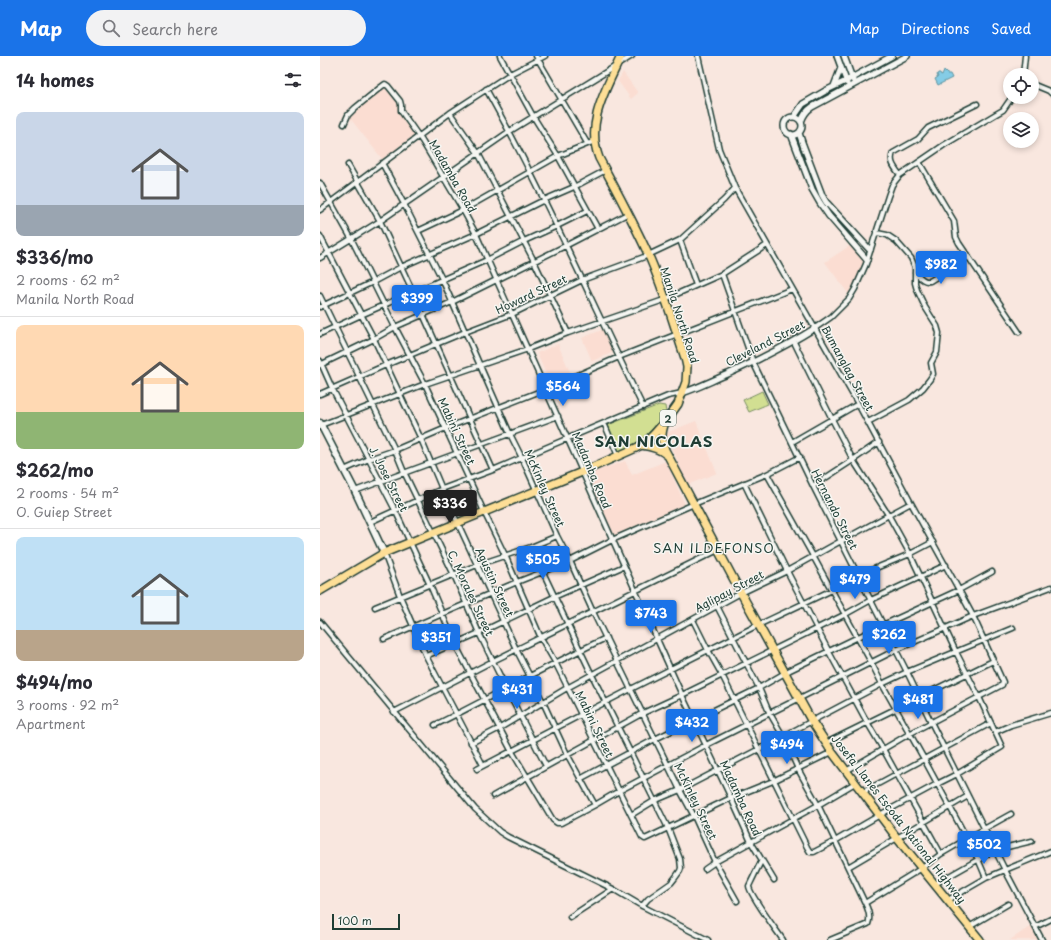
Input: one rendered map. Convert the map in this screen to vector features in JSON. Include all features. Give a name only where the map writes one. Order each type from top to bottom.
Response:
[{"type":"main road","name":"Manila North Road","points":[[320,591],[384,553],[582,472],[641,445],[650,439],[678,404],[686,382],[687,367],[666,299],[648,255],[596,151],[595,140],[597,112],[608,83],[621,56]]},
{"type":"main road","name":"Josefa Llanes Escoda National Highway","points":[[665,422],[662,435],[664,447],[668,456],[811,720],[832,752],[897,838],[980,940]]},
{"type":"main road","points":[[320,424],[355,491],[384,553]]},
{"type":"main road","points":[[641,445],[661,450],[668,456]]},
{"type":"street","points":[[500,56],[598,229]]},
{"type":"street","points":[[320,210],[450,113],[510,74],[537,58],[545,56]]},
{"type":"street","points":[[320,258],[380,221],[443,176],[533,116],[632,56]]},
{"type":"street","name":"Bumanglag Street","points":[[698,56],[719,149],[735,188],[858,404],[960,590],[1003,682],[1002,685],[979,697]]},
{"type":"street","points":[[836,56],[849,88]]},
{"type":"street","points":[[844,56],[855,84]]},
{"type":"street","points":[[867,260],[829,216],[820,203],[812,189],[791,134],[785,129],[785,125],[786,121],[794,117],[803,104],[892,56]]},
{"type":"street","points":[[791,134],[795,134],[801,130],[801,122],[806,111],[849,88],[898,58],[907,56]]},
{"type":"street","points":[[1023,68],[1025,56]]},
{"type":"street","points":[[537,58],[587,143]]},
{"type":"street","points":[[834,86],[841,68]]},
{"type":"street","points":[[848,68],[862,72]]},
{"type":"street","name":"Madamba Road","points":[[344,124],[348,115],[355,108],[385,84],[388,86],[400,101],[401,111],[463,210],[476,234],[546,388],[612,540],[682,695],[751,842],[774,880]]},
{"type":"street","points":[[1039,87],[1051,93]]},
{"type":"street","points":[[486,89],[510,131],[567,245],[582,280],[643,407]]},
{"type":"street","points":[[977,104],[928,128],[918,139],[893,153],[891,158],[892,164],[900,175],[944,145],[1000,112],[1007,104]]},
{"type":"street","points":[[450,113],[478,153],[524,241],[568,333]]},
{"type":"street","points":[[794,117],[801,122]]},
{"type":"street","points":[[799,132],[822,195],[826,202],[870,250]]},
{"type":"street","points":[[418,231],[463,210],[558,156],[595,140]]},
{"type":"street","points":[[919,162],[953,218],[956,237],[1018,332]]},
{"type":"street","name":"McKinley Street","points":[[382,163],[442,279],[556,536],[570,561],[630,689],[694,816],[715,862],[737,901]]},
{"type":"street","points":[[348,165],[380,221],[493,470]]},
{"type":"street","points":[[322,306],[401,267],[476,234],[606,170]]},
{"type":"street","name":"Cleveland Street","points":[[682,393],[753,362],[794,342],[831,317],[849,299],[855,289],[867,260],[892,186],[900,175]]},
{"type":"street","name":"Mabini Street","points":[[320,183],[351,238],[425,384],[505,555],[541,638],[555,662],[642,837],[645,839],[668,828]]},
{"type":"street","name":"Howard Street","points":[[320,394],[386,364],[512,314],[582,280],[648,255],[680,240],[735,188]]},
{"type":"street","points":[[320,334],[487,260],[587,211]]},
{"type":"street","points":[[321,364],[347,353],[395,327],[452,302],[628,213]]},
{"type":"street","points":[[868,422],[909,400],[927,384],[932,374],[931,363],[937,352],[939,330],[917,290],[915,283],[915,267],[911,258],[896,241],[887,235],[877,233]]},
{"type":"street","name":"Agustin Street","points":[[320,236],[374,339],[421,439],[442,489],[503,622],[543,702],[554,728],[594,805]]},
{"type":"street","points":[[680,240],[696,285]]},
{"type":"street","points":[[320,424],[425,384],[528,349],[568,333],[666,299],[722,274],[767,245]]},
{"type":"street","points":[[915,272],[926,282],[930,281],[968,257]]},
{"type":"street","name":"Hernando Street","points":[[722,274],[753,362],[984,829],[1042,940]]},
{"type":"street","points":[[344,470],[792,289]]},
{"type":"street","name":"C. Morales Street","points":[[320,296],[322,306],[335,327],[454,575],[479,633],[546,766]]},
{"type":"street","points":[[693,620],[747,724],[806,848],[810,852],[814,852],[835,841],[880,814],[957,774],[1002,746],[944,628],[910,554],[889,516],[854,460],[794,342]]},
{"type":"street","name":"J. Jose Street","points":[[321,364],[395,510],[430,585],[455,644],[511,750],[553,820],[557,823],[561,823],[594,805]]},
{"type":"street","points":[[370,522],[442,489],[493,470],[668,396],[682,393]]},
{"type":"street","points":[[792,442],[858,404]]},
{"type":"street","points":[[355,491],[558,416]]},
{"type":"street","points":[[604,423],[618,456]]},
{"type":"street","points":[[814,486],[879,442]]},
{"type":"street","points":[[384,639],[570,561],[612,540],[767,474],[800,457]]},
{"type":"street","points":[[767,474],[924,759],[948,807],[978,859],[986,878]]},
{"type":"street","points":[[744,483],[786,571],[843,676],[866,722],[883,749],[941,854]]},
{"type":"street","name":"Aglipay Street","points":[[471,742],[521,717],[543,702],[717,606],[786,571],[911,503]]},
{"type":"street","points":[[375,607],[477,565],[531,547],[556,536]]},
{"type":"street","points":[[477,769],[670,668],[759,624],[804,604],[859,575],[910,554],[933,542]]},
{"type":"street","points":[[531,547],[642,778],[668,828],[680,859],[680,871],[671,883],[648,899],[642,906]]},
{"type":"street","points":[[394,712],[493,661],[517,651],[718,550]]},
{"type":"street","points":[[384,553],[400,596],[426,656],[483,765]]},
{"type":"street","points":[[493,796],[643,713],[844,615],[871,600],[921,578],[946,565]]},
{"type":"street","points":[[426,656],[624,566]]},
{"type":"street","points":[[580,779],[656,739],[759,688],[785,673],[883,625],[960,590],[992,572]]},
{"type":"street","points":[[594,805],[642,778],[769,712],[799,699],[896,650],[973,616],[1051,587]]},
{"type":"street","points":[[717,606],[865,903],[870,920],[868,924],[830,940]]},
{"type":"street","points":[[320,622],[475,809],[500,832],[613,889],[642,906],[708,940]]},
{"type":"street","points":[[631,814],[654,801],[680,790],[882,684],[907,672],[1013,628]]},
{"type":"street","points":[[434,724],[555,662],[606,638]]},
{"type":"street","points":[[826,743],[866,722],[993,661]]},
{"type":"street","points":[[846,771],[909,734],[979,697]]},
{"type":"street","points":[[995,732],[1051,713]]},
{"type":"street","points":[[863,792],[991,722]]},
{"type":"street","points":[[668,828],[731,798],[773,781],[832,752]]},
{"type":"street","points":[[706,869],[715,862],[818,806],[856,783]]},
{"type":"street","points":[[848,867],[968,796]]},
{"type":"street","points":[[865,903],[922,868],[941,854],[1012,814]]},
{"type":"street","points":[[935,884],[995,850],[1032,841]]},
{"type":"street","points":[[948,900],[986,878],[1051,851]]},
{"type":"street","points":[[762,860],[749,888],[783,940]]},
{"type":"street","points":[[570,917],[613,889]]},
{"type":"street","points":[[969,927],[1008,904]]},
{"type":"street","points":[[1035,927],[1051,919]]},
{"type":"shaded area","points":[[623,72],[638,93],[631,99],[618,81]]},
{"type":"shaded area","points":[[387,86],[400,103],[399,109],[416,134],[383,160],[349,117],[360,106]]},
{"type":"shaded area","points":[[851,245],[864,262],[850,296],[825,262]]},
{"type":"shaded area","points":[[604,329],[614,352],[592,361],[582,338]]},
{"type":"shaded area","points":[[558,344],[572,377],[551,386],[537,353]]},
{"type":"shaded area","points":[[696,421],[717,473],[687,485],[666,433]]},
{"type":"shaded area","points":[[625,461],[632,475],[666,461],[686,507],[616,539],[587,474]]},
{"type":"shaded area","points":[[1031,926],[1039,940],[1010,940]]},
{"type":"green space","points":[[762,391],[768,404],[749,412],[743,400]]},
{"type":"green space","points":[[659,405],[665,406],[666,412],[654,427],[636,445],[619,453],[608,425]]},
{"type":"water","points":[[944,71],[947,74],[950,74],[952,78],[938,85],[935,79],[938,77],[938,73],[941,75]]},
{"type":"district","name":"SAN NICOLAS","points":[[654,440]]},
{"type":"district","name":"SAN ILDEFONSO","points":[[714,547]]}]
